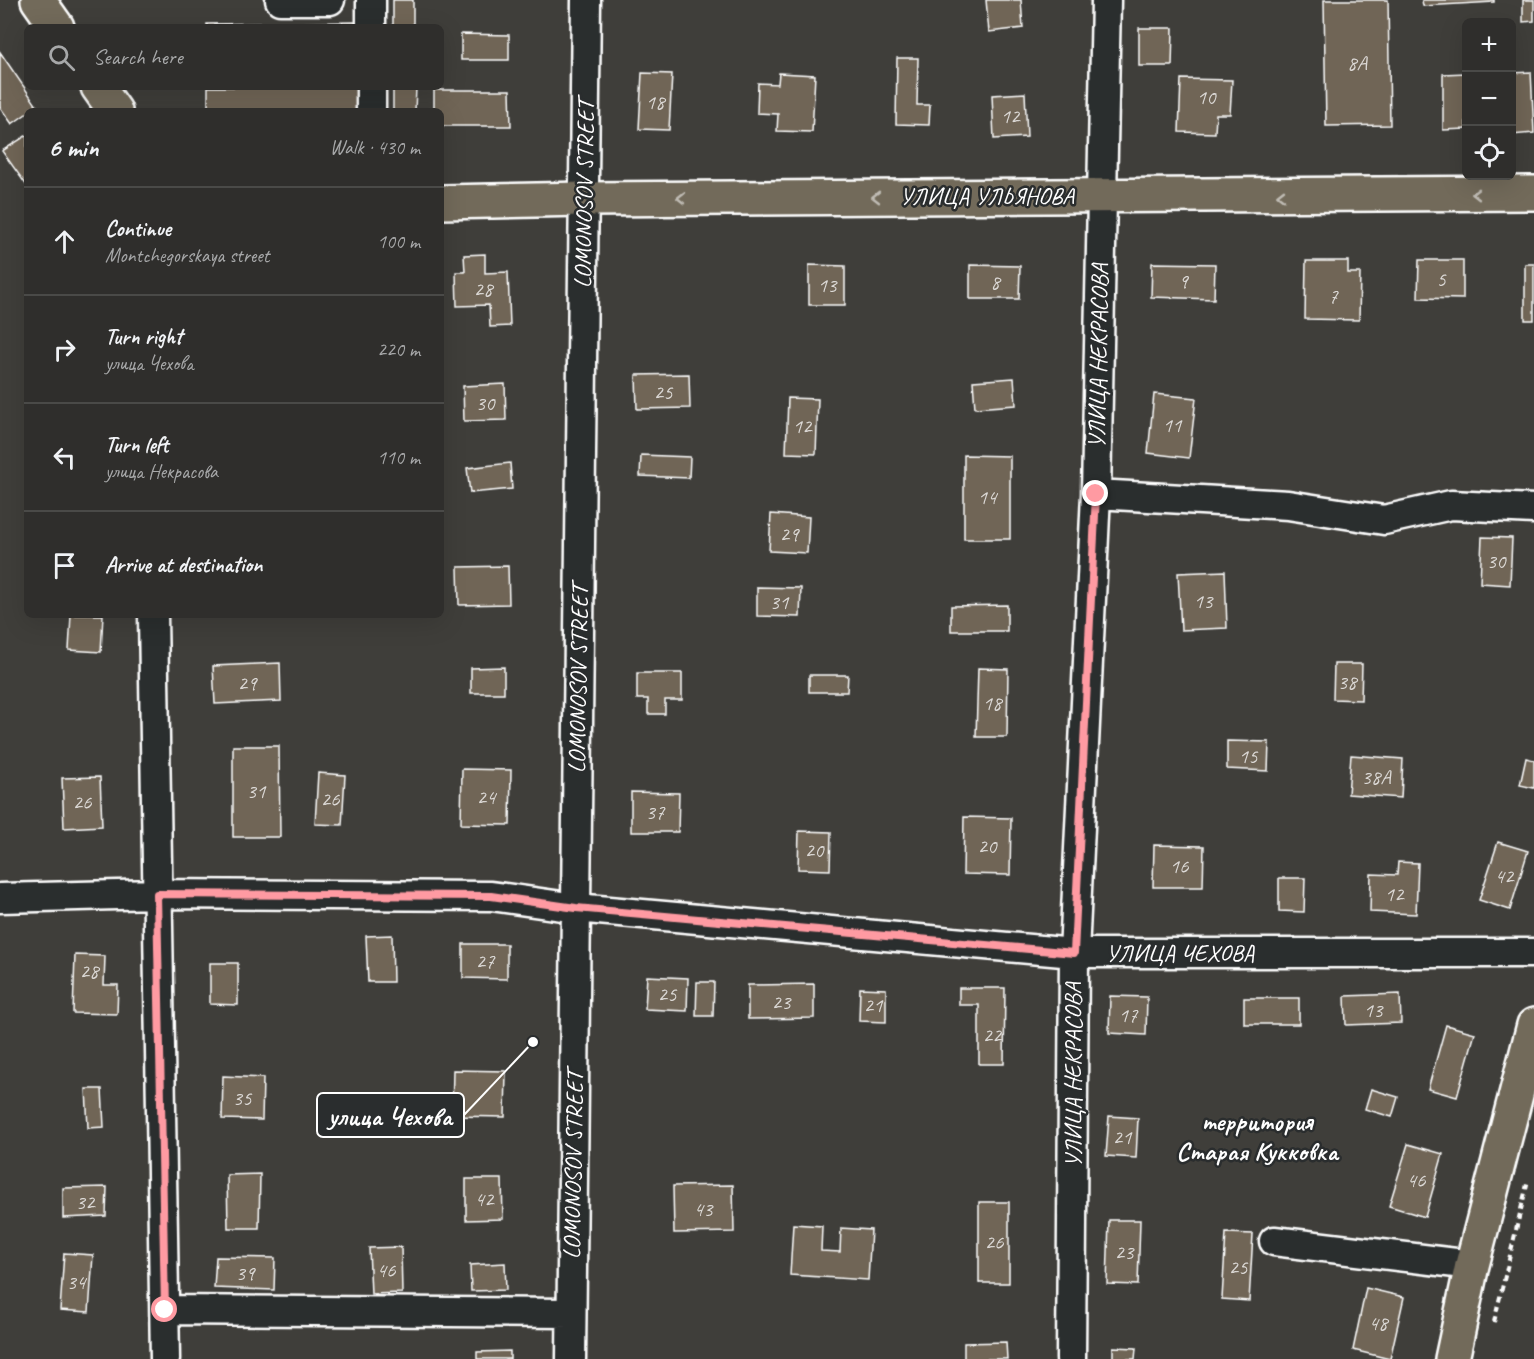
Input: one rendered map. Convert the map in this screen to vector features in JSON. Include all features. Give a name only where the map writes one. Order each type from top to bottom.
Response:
[{"type":"main road","points":[[38,0],[55,24]]},
{"type":"main road","points":[[100,90],[113,108]]},
{"type":"main road","name":"УЛИЦА УЛЬЯНОВА","points":[[444,202],[1534,193]]},
{"type":"main road","points":[[1452,1359],[1472,1265],[1534,1025]]},
{"type":"street","points":[[280,0],[330,0]]},
{"type":"street","points":[[371,0],[371,24]]},
{"type":"street","name":"LOMONOSOV STREET","points":[[571,1359],[586,0]]},
{"type":"street","name":"УЛИЦА НЕКРАСОВА","points":[[1071,1359],[1074,953],[1096,494],[1106,0]]},
{"type":"street","points":[[371,90],[371,108]]},
{"type":"street","points":[[1096,494],[1288,505],[1384,520],[1451,504],[1534,509]]},
{"type":"street","points":[[153,618],[165,1359]]},
{"type":"street","name":"УЛИЦА ЧЕХОВА","points":[[0,898],[157,894],[491,896],[576,908],[1074,953],[1534,953]]},
{"type":"street","points":[[1274,1241],[1472,1265]]},
{"type":"street","points":[[165,1310],[572,1313]]},
{"type":"path","points":[[1493,1325],[1528,1179]]},
{"type":"building","points":[[393,0],[413,0],[413,24],[393,24]]},
{"type":"building","points":[[986,0],[1021,0],[1023,28],[989,32]]},
{"type":"building","points":[[1324,0],[1388,0],[1390,125],[1326,126]]},
{"type":"building","points":[[1422,0],[1494,0],[1494,2],[1423,6]]},
{"type":"building","points":[[1523,0],[1534,0],[1534,21],[1523,22]]},
{"type":"building","points":[[355,22],[355,24],[207,24]]},
{"type":"building","points":[[1139,28],[1173,28],[1172,66],[1139,66]]},
{"type":"building","points":[[461,34],[509,35],[509,60],[461,60]]},
{"type":"building","points":[[0,52],[37,106],[24,108],[24,115],[12,124],[0,107]]},
{"type":"building","points":[[897,58],[918,58],[917,105],[930,105],[929,125],[896,124]]},
{"type":"building","points":[[1531,72],[1534,133],[1516,135],[1516,73]]},
{"type":"building","points":[[642,73],[672,74],[669,130],[639,129]]},
{"type":"building","points":[[779,73],[815,75],[812,132],[777,131],[778,114],[757,113],[758,83],[778,84]]},
{"type":"building","points":[[1462,73],[1462,129],[1443,130],[1443,74]]},
{"type":"building","points":[[1181,79],[1232,80],[1230,114],[1216,114],[1215,133],[1179,132]]},
{"type":"building","points":[[208,90],[356,90],[357,108],[208,108]]},
{"type":"building","points":[[393,90],[416,90],[415,108],[393,108]]},
{"type":"building","points":[[434,90],[510,90],[511,126],[444,126],[444,108],[434,108]]},
{"type":"building","points":[[1025,93],[1027,137],[994,139],[992,95]]},
{"type":"building","points":[[24,137],[24,182],[2,151]]},
{"type":"building","points":[[485,254],[485,273],[508,272],[510,326],[490,327],[489,305],[457,306],[456,272],[465,272],[464,255]]},
{"type":"building","points":[[1419,260],[1463,260],[1463,299],[1418,298]]},
{"type":"building","points":[[1306,261],[1348,261],[1348,273],[1360,273],[1359,320],[1305,319]]},
{"type":"building","points":[[1152,263],[1215,264],[1214,299],[1151,297]]},
{"type":"building","points":[[1525,264],[1534,264],[1534,320],[1525,320]]},
{"type":"building","points":[[809,265],[845,266],[845,305],[809,305]]},
{"type":"building","points":[[970,265],[1020,266],[1019,299],[970,299]]},
{"type":"building","points":[[689,374],[690,408],[637,409],[636,375]]},
{"type":"building","points":[[1014,378],[1016,405],[975,408],[973,381]]},
{"type":"building","points":[[505,384],[506,420],[464,421],[463,386]]},
{"type":"building","points":[[1154,394],[1196,398],[1189,458],[1148,453]]},
{"type":"building","points":[[788,398],[818,399],[816,454],[786,453]]},
{"type":"building","points":[[641,455],[690,457],[689,478],[640,476]]},
{"type":"building","points":[[964,455],[1010,456],[1010,539],[964,539]]},
{"type":"building","points":[[510,463],[512,489],[470,493],[467,468]]},
{"type":"building","points":[[771,514],[809,517],[807,553],[769,551]]},
{"type":"building","points":[[1482,537],[1512,538],[1510,585],[1480,583]]},
{"type":"building","points":[[508,566],[509,604],[459,605],[458,567]]},
{"type":"building","points":[[1225,571],[1227,628],[1181,630],[1178,573]]},
{"type":"building","points":[[757,587],[801,588],[800,617],[757,616]]},
{"type":"building","points":[[1007,605],[1007,631],[951,631],[951,606]]},
{"type":"building","points":[[71,618],[103,618],[101,652],[69,650]]},
{"type":"building","points":[[280,663],[281,701],[215,704],[213,666]]},
{"type":"building","points":[[1334,664],[1362,664],[1361,700],[1333,699]]},
{"type":"building","points":[[504,667],[504,693],[471,693],[471,668]]},
{"type":"building","points":[[978,668],[1008,669],[1007,737],[976,737]]},
{"type":"building","points":[[637,673],[682,673],[682,700],[665,700],[665,714],[648,714],[648,699],[637,699]]},
{"type":"building","points":[[809,675],[848,675],[847,692],[809,692]]},
{"type":"building","points":[[1227,741],[1269,742],[1268,771],[1227,769]]},
{"type":"building","points":[[233,746],[279,746],[280,837],[233,837]]},
{"type":"building","points":[[1351,755],[1403,759],[1401,798],[1348,794]]},
{"type":"building","points":[[1526,758],[1534,760],[1534,788],[1520,785]]},
{"type":"building","points":[[462,769],[511,770],[510,825],[461,824]]},
{"type":"building","points":[[318,773],[345,775],[342,825],[315,824]]},
{"type":"building","points":[[100,777],[102,826],[64,828],[62,778]]},
{"type":"building","points":[[631,792],[679,793],[678,832],[631,832]]},
{"type":"building","points":[[964,817],[1011,818],[1010,875],[963,874]]},
{"type":"building","points":[[799,831],[831,832],[830,870],[798,869]]},
{"type":"building","points":[[1498,842],[1528,851],[1510,910],[1479,900]]},
{"type":"building","points":[[1154,845],[1204,846],[1203,887],[1153,887]]},
{"type":"building","points":[[1398,862],[1418,863],[1416,914],[1370,912],[1371,874],[1397,875]]},
{"type":"building","points":[[1279,878],[1305,878],[1304,912],[1279,911]]},
{"type":"building","points":[[392,935],[393,982],[368,982],[366,936]]},
{"type":"building","points":[[463,944],[507,944],[507,979],[463,978]]},
{"type":"building","points":[[75,955],[105,956],[104,985],[118,985],[117,1014],[73,1013]]},
{"type":"building","points":[[210,963],[238,963],[238,1005],[210,1004]]},
{"type":"building","points":[[647,976],[688,978],[687,1011],[645,1009]]},
{"type":"building","points":[[697,982],[714,982],[713,1016],[696,1016]]},
{"type":"building","points":[[814,984],[814,1018],[748,1019],[748,985]]},
{"type":"building","points":[[860,988],[886,989],[886,1022],[859,1021]]},
{"type":"building","points":[[959,988],[1005,988],[1004,1064],[979,1064],[979,1005],[959,1005]]},
{"type":"building","points":[[1400,994],[1401,1023],[1346,1025],[1345,996]]},
{"type":"building","points":[[1110,996],[1147,997],[1146,1035],[1109,1033]]},
{"type":"building","points":[[1244,998],[1299,998],[1299,1024],[1244,1024]]},
{"type":"building","points":[[1446,1025],[1475,1033],[1457,1097],[1428,1089]]},
{"type":"building","points":[[453,1070],[506,1071],[505,1117],[452,1116]]},
{"type":"building","points":[[223,1076],[263,1078],[262,1120],[222,1119]]},
{"type":"building","points":[[86,1089],[102,1089],[104,1127],[88,1128]]},
{"type":"building","points":[[1371,1089],[1398,1097],[1392,1117],[1365,1109]]},
{"type":"building","points":[[1109,1116],[1138,1118],[1136,1158],[1106,1156]]},
{"type":"building","points":[[1408,1144],[1443,1154],[1425,1217],[1389,1206]]},
{"type":"building","points":[[260,1174],[259,1228],[228,1228],[227,1175]]},
{"type":"building","points":[[466,1179],[502,1179],[503,1219],[466,1220]]},
{"type":"building","points":[[733,1185],[734,1232],[674,1233],[673,1186]]},
{"type":"building","points":[[107,1187],[106,1216],[63,1218],[63,1188]]},
{"type":"building","points":[[979,1202],[1009,1202],[1009,1283],[979,1283]]},
{"type":"building","points":[[1109,1220],[1140,1220],[1138,1285],[1107,1284]]},
{"type":"building","points":[[793,1224],[822,1226],[821,1251],[840,1252],[841,1228],[871,1230],[868,1280],[790,1275]]},
{"type":"building","points":[[1226,1233],[1253,1234],[1249,1301],[1222,1299]]},
{"type":"building","points":[[401,1247],[402,1293],[371,1294],[369,1248]]},
{"type":"building","points":[[64,1253],[93,1255],[89,1312],[60,1310]]},
{"type":"building","points":[[216,1257],[275,1258],[274,1290],[214,1288]]},
{"type":"building","points":[[505,1263],[506,1290],[471,1291],[470,1265]]},
{"type":"building","points":[[1366,1288],[1404,1297],[1390,1359],[1353,1350]]},
{"type":"building","points":[[1006,1342],[1007,1359],[964,1359],[964,1343]]},
{"type":"building","points":[[1113,1347],[1136,1348],[1135,1359],[1113,1359]]},
{"type":"building","points":[[510,1351],[510,1359],[477,1359],[477,1352]]},
{"type":"place","name":"улица Чехова","points":[[533,1042]]},
{"type":"district","name":"территория Старая Кукковка","points":[[1257,1136]]},
{"type":"route","points":[[165,1310],[157,894],[491,896],[576,908],[1074,953],[1096,494]]}]
